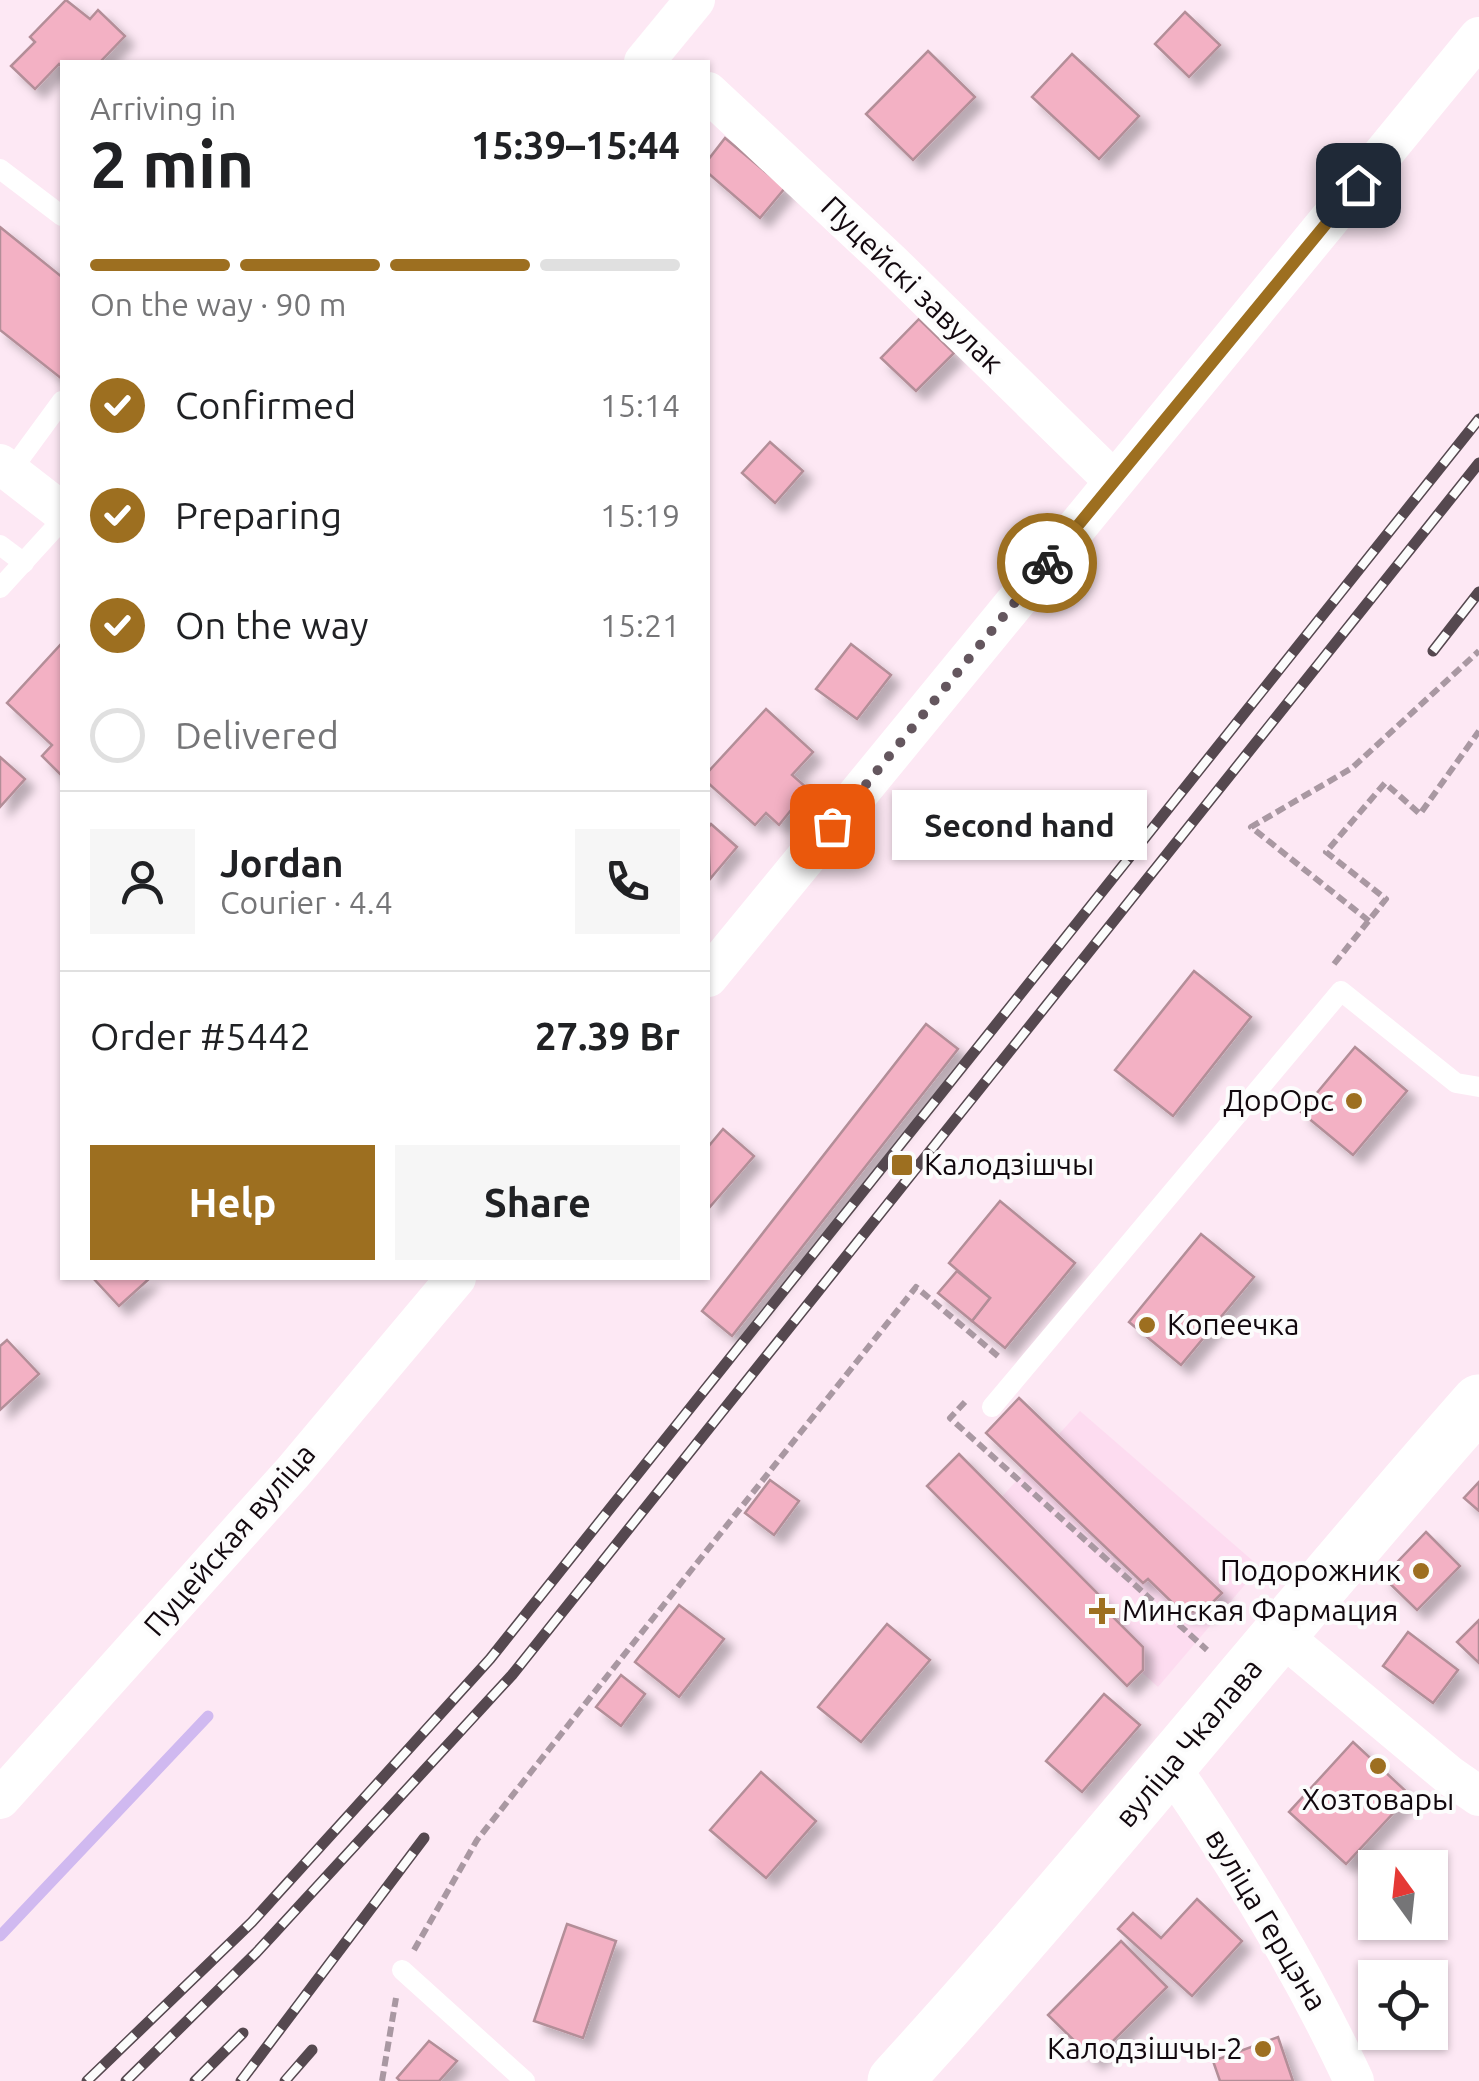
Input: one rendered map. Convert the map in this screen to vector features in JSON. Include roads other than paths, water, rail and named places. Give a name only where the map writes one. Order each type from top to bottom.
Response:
[{"type":"street","points":[[659,57],[695,0]]},
{"type":"street","points":[[710,975],[1479,37]]},
{"type":"street","name":"Пуцейскі завулак","points":[[710,94],[1114,480]]},
{"type":"street","points":[[5,468],[60,510]]},
{"type":"street","name":"Пуцейская вуліца","points":[[0,1799],[293,1472],[454,1280]]},
{"type":"street","name":"вуліца Чкалава","points":[[896,2081],[1479,1402]]},
{"type":"street","points":[[1281,1635],[1479,1796]]},
{"type":"street","name":"вуліца Герцэна","points":[[1169,1765],[1227,1850],[1315,1997],[1354,2081]]},
{"type":"lane","points":[[0,168],[60,214]]},
{"type":"lane","points":[[5,468],[60,403]]},
{"type":"lane","points":[[0,588],[60,522]]},
{"type":"lane","points":[[0,546],[24,563]]},
{"type":"lane","points":[[992,1406],[1341,992],[1456,1083],[1479,1087]]},
{"type":"lane","points":[[402,1970],[526,2081]]},
{"type":"waterway","points":[[0,1936],[208,1716]]},
{"type":"railway","points":[[87,2081],[252,1922],[490,1659],[1479,419]]},
{"type":"railway","points":[[126,2081],[256,1953],[512,1675],[1479,463]]},
{"type":"railway","points":[[1433,651],[1479,592]]},
{"type":"railway","points":[[241,2081],[424,1838]]},
{"type":"railway","points":[[195,2081],[243,2033]]},
{"type":"railway","points":[[285,2081],[312,2050]]},
{"type":"place","name":"Second hand","points":[[832,826]]},
{"type":"place","name":"ДорОрс","points":[[1354,1101]]},
{"type":"place","name":"Калодзішчы","points":[[902,1165]]},
{"type":"place","name":"Копеечка","points":[[1147,1325]]},
{"type":"place","name":"Подорожник","points":[[1421,1571]]},
{"type":"place","name":"Минская Фармация","points":[[1102,1611]]},
{"type":"place","name":"Хозтовары","points":[[1378,1766]]},
{"type":"place","name":"Калодзішчы-2","points":[[1263,2049]]}]
